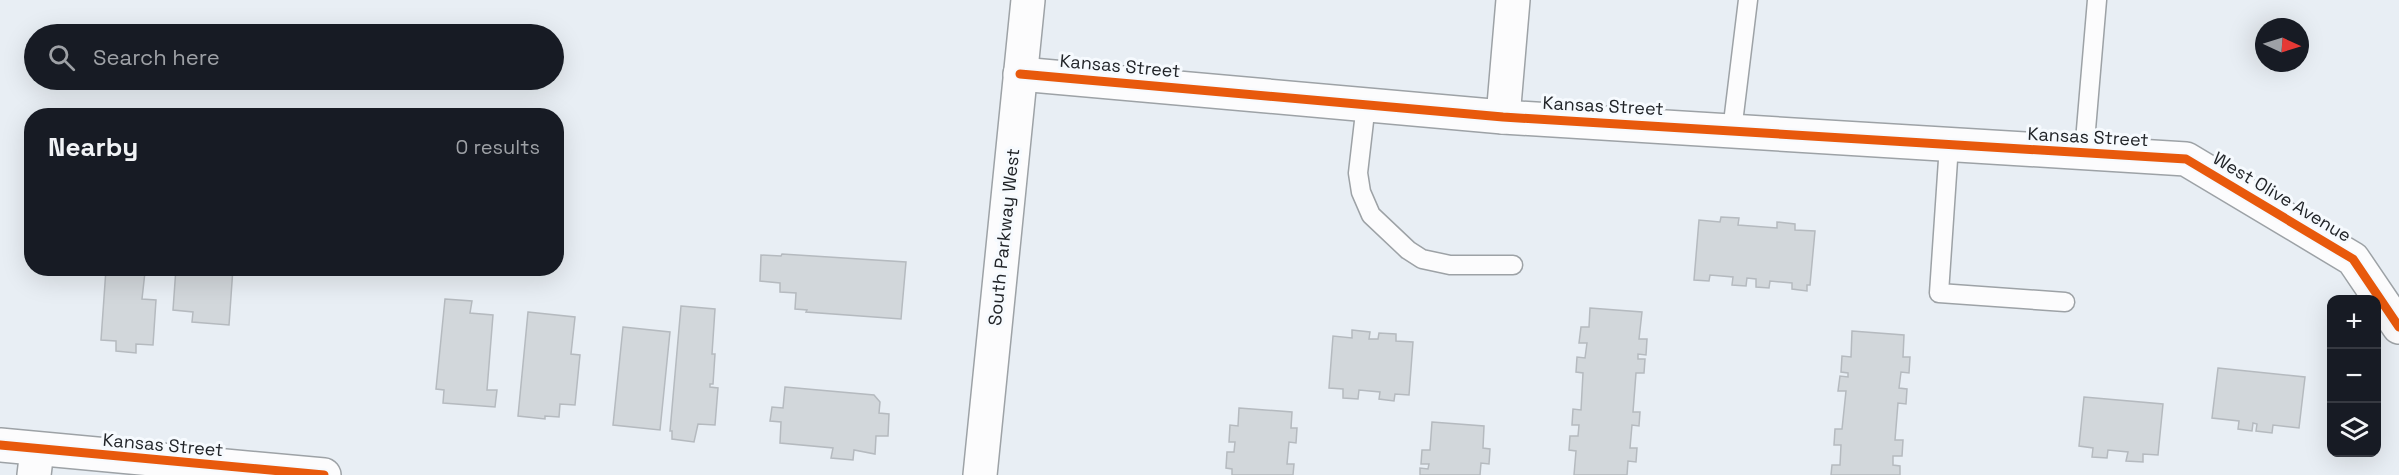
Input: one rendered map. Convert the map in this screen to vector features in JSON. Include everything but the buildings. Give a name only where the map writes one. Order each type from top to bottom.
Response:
[{"type":"street","name":"South Parkway West","points":[[980,475],[1028,0]]},
{"type":"street","points":[[1503,117],[1513,0]]},
{"type":"street","name":"Kansas Street","points":[[1020,74],[1503,117],[2186,159]]},
{"type":"street","name":"West Olive Avenue","points":[[2186,159],[2353,259],[2399,327]]},
{"type":"street","name":"Kansas Street","points":[[0,445],[36,463],[324,475]]},
{"type":"lane","points":[[1732,131],[1748,0]]},
{"type":"lane","points":[[2084,153],[2097,0]]},
{"type":"lane","points":[[1366,104],[1358,173],[1361,192],[1371,215],[1408,250],[1422,259],[1450,265],[1513,265]]},
{"type":"lane","points":[[1949,145],[1939,293],[2065,302]]},
{"type":"cycle path","points":[[1020,74],[1503,117],[2186,159],[2353,259],[2399,327]]},
{"type":"cycle path","points":[[0,445],[324,475]]}]
